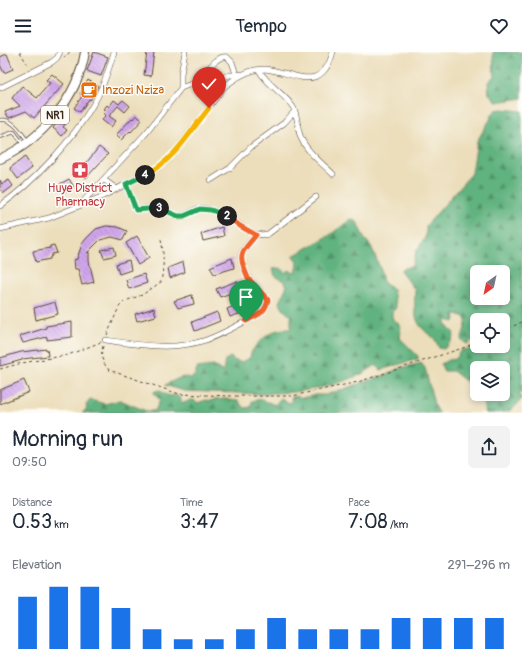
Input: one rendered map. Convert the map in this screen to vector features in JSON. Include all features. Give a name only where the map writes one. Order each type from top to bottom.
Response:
[{"type":"highway","name":"NR1","points":[[0,159],[26,143],[50,122],[67,98],[79,75],[85,52]]},
{"type":"street","points":[[0,88],[33,72],[57,58],[60,52]]},
{"type":"street","points":[[0,206],[16,195],[30,182],[77,130],[95,102],[114,52]]},
{"type":"street","points":[[181,88],[181,74],[185,52]]},
{"type":"street","points":[[0,230],[49,218],[117,189],[158,168],[173,154],[222,89],[235,79],[245,74],[260,70],[304,78],[318,76],[324,71],[333,52]]},
{"type":"street","points":[[196,82],[215,62],[222,57],[227,57],[232,62],[236,74]]},
{"type":"street","points":[[260,70],[263,77],[276,88],[295,111],[301,139],[334,174]]},
{"type":"street","points":[[79,206],[150,128],[181,88],[196,82],[214,80],[236,74],[245,74]]},
{"type":"street","points":[[214,80],[222,89]]},
{"type":"street","points":[[211,180],[230,168],[251,148],[284,123],[295,111]]},
{"type":"street","points":[[104,180],[117,189]]},
{"type":"street","points":[[126,184],[136,210],[161,208],[178,216],[184,216],[200,209],[211,210],[226,216],[256,235],[268,234],[316,197]]},
{"type":"street","points":[[105,340],[152,346],[186,345],[207,340],[261,313],[266,307],[268,300],[248,278],[241,261],[243,251],[256,235]]},
{"type":"lane","points":[[0,120],[5,119],[18,129],[26,143]]},
{"type":"lane","points":[[0,137],[14,132],[26,143]]},
{"type":"path","points":[[20,52],[33,72]]},
{"type":"path","points":[[57,58],[64,58],[70,52]]},
{"type":"path","points":[[161,239],[164,254],[164,267],[161,282],[142,295],[125,301],[119,307],[105,340],[101,355],[104,364],[109,370],[179,394],[292,396],[358,382],[470,345]]},
{"type":"path","points":[[510,328],[522,322]]},
{"type":"path","points":[[0,369],[22,363],[68,355],[105,340]]},
{"type":"green space","points":[[493,52],[522,52],[522,98],[497,102],[489,94],[488,82],[494,76]]},
{"type":"green space","points":[[502,109],[522,111],[522,393],[519,392],[520,397],[522,398],[512,409],[499,413],[486,413],[484,401],[510,401],[510,361],[470,361],[470,385],[453,371],[443,371],[441,364],[448,360],[455,359],[461,350],[470,349],[470,353],[510,353],[510,313],[470,313],[470,342],[467,344],[461,340],[466,326],[466,319],[460,315],[454,314],[454,322],[446,320],[446,325],[454,333],[452,340],[444,349],[439,348],[433,338],[419,325],[415,311],[415,290],[400,270],[413,265],[416,252],[426,236],[426,226],[472,173],[477,141],[491,118],[491,115],[496,110]]},
{"type":"green space","points":[[351,219],[357,222],[364,238],[371,246],[380,268],[383,282],[393,289],[396,308],[392,312],[392,318],[400,326],[400,338],[418,356],[418,359],[380,370],[375,365],[348,380],[325,387],[293,392],[265,394],[184,391],[165,385],[174,380],[195,376],[197,368],[214,366],[223,372],[225,360],[231,357],[233,360],[241,362],[250,358],[253,350],[259,342],[271,333],[277,330],[291,329],[291,317],[283,309],[279,302],[287,286],[284,281],[275,276],[273,269],[281,268],[286,273],[288,270],[294,272],[298,267],[297,261],[293,256],[330,235]]},
{"type":"green space","points":[[421,363],[425,368],[434,404],[439,413],[82,413],[87,409],[86,405],[90,400],[105,404],[120,400],[146,411],[155,411],[160,400],[153,393],[160,390],[167,395],[176,395],[181,399],[181,402],[184,403],[190,400],[194,400],[197,403],[206,400],[210,401],[218,398],[220,400],[224,398],[239,401],[245,408],[251,407],[252,401],[262,399],[265,402],[275,405],[281,398],[289,403],[292,401],[292,397],[298,396],[302,398],[314,395],[326,395],[385,375],[397,369]]},
{"type":"building","points":[[94,52],[108,57],[101,76],[87,71]]},
{"type":"building","points":[[147,52],[154,52],[151,76],[144,75]]},
{"type":"building","points":[[7,54],[13,69],[4,73],[0,65],[0,57]]},
{"type":"building","points":[[52,74],[64,84],[34,118],[26,111],[9,118],[5,112],[20,106],[12,98],[22,86],[37,98],[50,83],[46,80]]},
{"type":"building","points":[[88,80],[98,86],[90,100],[89,99],[80,112],[74,108],[83,95],[80,94]]},
{"type":"building","points":[[114,100],[119,104],[123,100],[130,106],[125,112],[118,106],[109,116],[116,121],[111,127],[102,120],[106,115],[103,113],[106,110],[104,109],[107,105],[109,107]]},
{"type":"building","points":[[64,115],[69,119],[63,127],[67,130],[62,136],[53,128]]},
{"type":"building","points":[[136,115],[142,120],[121,140],[116,135]]},
{"type":"building","points":[[99,147],[108,154],[86,178],[79,172]]},
{"type":"building","points":[[25,157],[32,168],[18,179],[10,168]]},
{"type":"building","points":[[69,179],[74,187],[65,192],[60,184]]},
{"type":"building","points":[[0,180],[2,184],[9,180],[13,186],[4,193],[0,188]]},
{"type":"building","points":[[106,226],[118,227],[127,231],[123,240],[112,237],[100,240],[87,253],[89,252],[89,261],[94,282],[82,285],[78,269],[75,269],[74,260],[77,259],[82,244],[86,239],[96,229]]},
{"type":"building","points":[[222,227],[224,236],[203,241],[201,234]]},
{"type":"building","points":[[137,236],[149,258],[138,265],[126,243]]},
{"type":"building","points":[[54,245],[57,253],[52,254],[50,259],[36,262],[33,251],[50,248],[50,246]]},
{"type":"building","points":[[114,247],[116,255],[104,258],[101,250]]},
{"type":"building","points":[[232,258],[234,268],[214,274],[210,267]]},
{"type":"building","points":[[129,260],[131,270],[119,274],[116,264]]},
{"type":"building","points":[[183,262],[185,272],[170,278],[168,268]]},
{"type":"building","points":[[144,274],[147,283],[129,289],[126,280]]},
{"type":"building","points":[[237,281],[239,290],[220,297],[216,289]]},
{"type":"building","points":[[192,295],[194,304],[178,308],[174,301]]},
{"type":"building","points":[[253,298],[256,308],[230,317],[227,309]]},
{"type":"building","points":[[55,302],[58,314],[36,320],[34,308]]},
{"type":"building","points":[[154,308],[156,316],[137,321],[135,314]]},
{"type":"building","points":[[217,312],[220,321],[195,331],[192,322]]},
{"type":"building","points":[[72,322],[72,337],[47,340],[47,337],[23,343],[20,336],[46,328],[46,326]]},
{"type":"building","points":[[47,349],[48,356],[22,359],[0,366],[0,358],[21,352]]},
{"type":"building","points":[[24,380],[29,392],[0,404],[0,390]]},
{"type":"place","name":"Inzozi Nziza","points":[[89,90]]},
{"type":"place","name":"Huye District Pharmacy","points":[[80,170]]},
{"type":"route","points":[[209,108],[167,160],[158,168],[126,184],[136,210],[161,208],[172,214],[184,216],[190,212],[200,209],[211,210],[226,216],[256,235],[243,251],[241,261],[248,278],[268,300],[266,307],[261,313],[246,321]]}]
